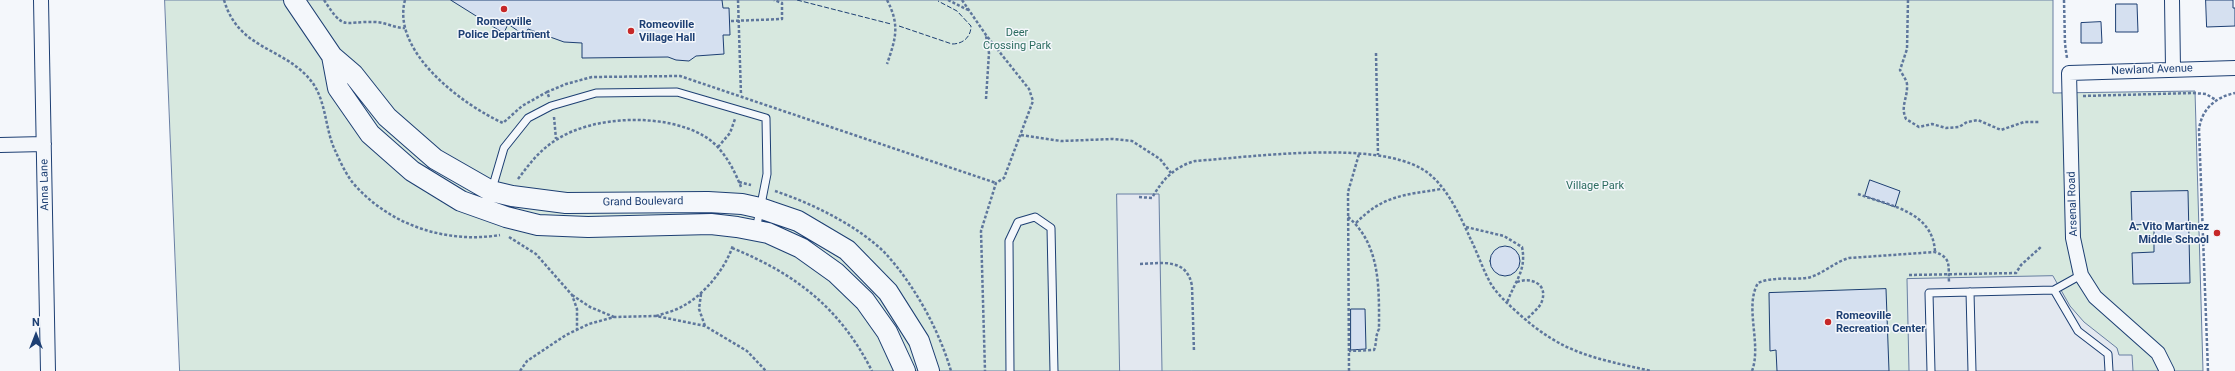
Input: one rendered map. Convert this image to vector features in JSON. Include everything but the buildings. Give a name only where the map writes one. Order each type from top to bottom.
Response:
[{"type":"street","name":"Anna Lane","points":[[41,0],[48,371]]},
{"type":"street","name":"Grand Boulevard","points":[[294,0],[332,56],[353,74],[387,118],[435,159],[489,200],[504,226],[538,225],[588,227],[711,224],[768,234],[801,248],[836,272],[865,301],[887,332],[905,371]]},
{"type":"street","points":[[2172,0],[2172,68]]},
{"type":"street","name":"Newland Avenue","points":[[2070,73],[2172,68],[2235,68]]},
{"type":"street","name":"Arsenal Road","points":[[2070,73],[2073,238],[2081,275],[2095,297],[2158,353],[2168,371]]},
{"type":"street","points":[[0,145],[44,144]]},
{"type":"street","name":"Grand Boulevard","points":[[489,200],[512,196],[566,203],[708,202],[751,206],[798,221],[847,250],[888,292],[919,340],[929,371]]},
{"type":"lane","points":[[489,200],[504,148],[528,118],[551,106],[596,93],[677,92],[766,118],[767,174],[751,206],[746,229]]},
{"type":"lane","points":[[1010,371],[1009,241],[1018,222],[1035,217],[1051,228],[1054,371]]},
{"type":"lane","points":[[1931,371],[1929,292],[2054,290],[2081,275]]},
{"type":"lane","points":[[2054,290],[2078,331],[2108,354],[2109,371]]},
{"type":"lane","points":[[1970,292],[1972,371]]},
{"type":"path","points":[[324,0],[343,23],[349,25],[375,22],[405,28]]},
{"type":"path","points":[[405,0],[403,18],[405,28],[418,53],[438,78],[462,100],[491,118],[504,123],[522,106],[547,92]]},
{"type":"path","points":[[718,147],[730,133],[742,101],[740,95],[738,0]]},
{"type":"path","points":[[731,21],[782,19],[782,3],[774,0]]},
{"type":"path","points":[[887,0],[895,14],[896,27],[895,41],[887,64]]},
{"type":"path","points":[[948,0],[969,10]]},
{"type":"path","points":[[962,0],[986,35],[1030,89],[1033,101],[1004,178],[996,183],[981,231],[984,371]]},
{"type":"path","points":[[1908,0],[1907,49],[1900,70],[1907,82],[1907,91],[1902,108],[1906,119],[1919,127],[1932,124],[1952,128],[1978,120],[2002,130],[2024,122],[2039,122]]},
{"type":"path","points":[[2064,0],[2064,44],[2070,73]]},
{"type":"path","points":[[986,35],[989,53],[986,99]]},
{"type":"path","points":[[1376,53],[1378,155]]},
{"type":"path","points":[[2081,96],[2194,93],[2206,94],[2216,100]]},
{"type":"path","points":[[2208,371],[2199,130],[2200,118],[2216,100],[2226,95],[2235,93]]},
{"type":"path","points":[[740,95],[996,183]]},
{"type":"path","points":[[512,196],[515,184],[540,151],[566,134],[591,125],[617,121],[664,121],[684,126],[705,136],[718,147],[736,175],[742,191],[751,206]]},
{"type":"path","points":[[1021,135],[1060,141],[1113,139],[1132,141],[1160,159],[1171,173]]},
{"type":"path","points":[[1139,197],[1152,198],[1161,183],[1171,173],[1182,165],[1195,161],[1318,153],[1359,154],[1378,155],[1421,169],[1433,177],[1458,211],[1492,284],[1507,303],[1526,320],[1558,344],[1574,351],[1589,357],[1651,371]]},
{"type":"path","points":[[1349,371],[1348,192],[1359,154]]},
{"type":"path","points":[[739,182],[751,185]]},
{"type":"path","points":[[1356,223],[1368,210],[1384,200],[1441,189]]},
{"type":"path","points":[[1858,194],[1919,218],[1931,232],[1935,241],[1935,252]]},
{"type":"path","points":[[1348,216],[1356,223],[1366,237],[1373,255],[1379,285],[1379,329],[1376,334],[1376,346],[1374,350],[1349,351]]},
{"type":"path","points":[[1465,227],[1504,236],[1518,243],[1522,248],[1524,265],[1517,282],[1513,285],[1507,303]]},
{"type":"path","points":[[656,316],[682,306],[701,293],[716,274],[746,229]]},
{"type":"path","points":[[1909,275],[2016,272],[2021,265],[2042,246]]},
{"type":"path","points":[[732,248],[781,270],[803,285],[824,303],[860,347],[872,371]]},
{"type":"path","points":[[1752,371],[1755,363],[1754,298],[1758,283],[1766,280],[1808,278],[1838,261],[1849,258],[1935,252],[1944,256],[1948,262],[1950,292]]},
{"type":"path","points":[[1140,264],[1166,263],[1177,265],[1186,269],[1192,286],[1194,352]]},
{"type":"path","points":[[1517,282],[1530,279],[1536,282],[1543,293],[1539,306],[1526,320]]},
{"type":"path","points":[[701,293],[699,309],[705,326]]},
{"type":"path","points":[[572,295],[590,307],[614,317]]},
{"type":"path","points":[[520,371],[527,361],[566,335],[590,324],[614,317],[656,316],[705,326],[747,350],[766,371]]},
{"type":"green space","points":[[165,0],[2053,0],[2053,93],[2195,91],[2203,371],[180,371]]},
{"type":"shaded area","points":[[1117,194],[1159,194],[1162,371],[1120,371]]},
{"type":"shaded area","points":[[2053,276],[2070,306],[2084,322],[2117,348],[2119,355],[2132,355],[2133,371],[1909,371],[1907,279]]},
{"type":"fence","points":[[797,0],[891,24]]},
{"type":"fence","points":[[899,26],[952,44],[960,43],[968,37],[971,26],[957,11],[938,1]]},
{"type":"place","name":"Romeoville Police Department","points":[[504,9]]},
{"type":"place","name":"Romeoville Village Hall","points":[[631,31]]},
{"type":"place","name":"A. Vito Martinez Middle School","points":[[2217,233]]},
{"type":"place","name":"Romeoville Recreation Center","points":[[1828,322]]},
{"type":"park label","name":"Deer Crossing Park","points":[[1017,39]]},
{"type":"park label","name":"Village Park","points":[[1595,186]]}]
